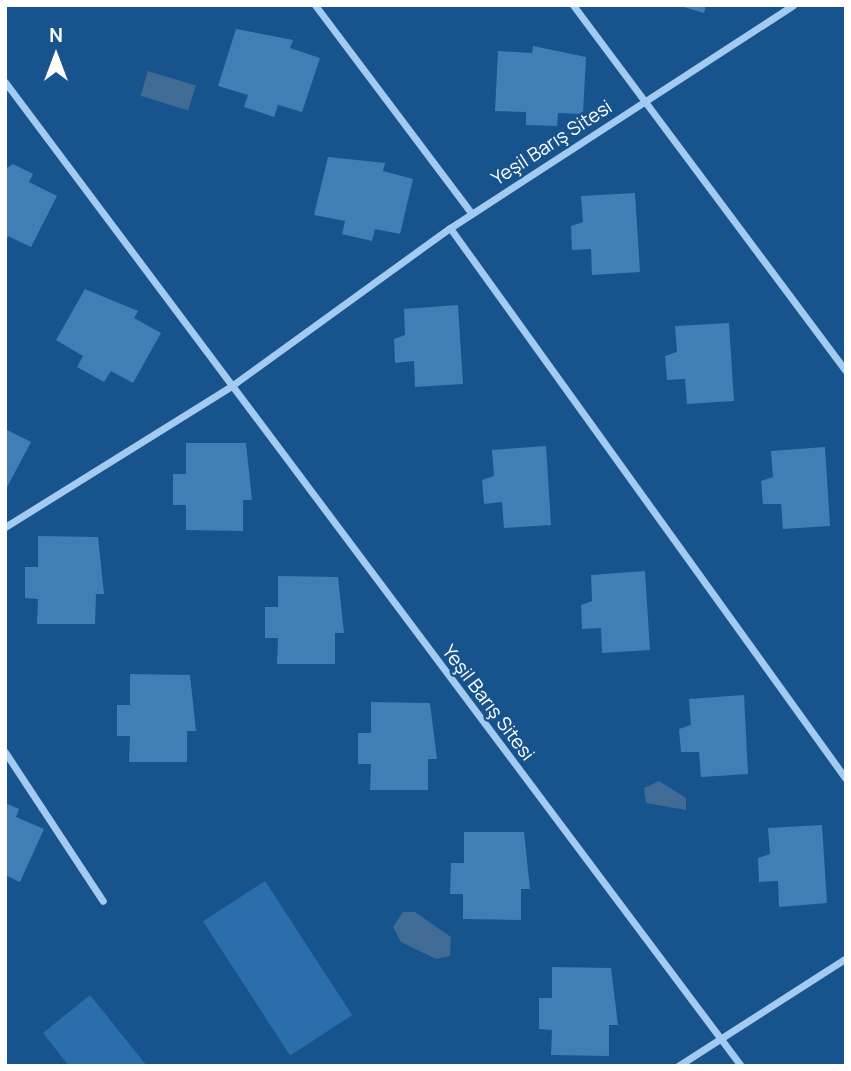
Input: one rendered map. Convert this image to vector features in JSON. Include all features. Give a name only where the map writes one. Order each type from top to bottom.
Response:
[{"type":"street","points":[[315,5],[472,214]]},
{"type":"street","points":[[573,5],[846,371]]},
{"type":"street","name":"Yeşil Barış Sitesi","points":[[5,527],[230,387],[450,228],[793,5]]},
{"type":"street","name":"Yeşil Barış Sitesi","points":[[5,82],[230,387],[741,1066]]},
{"type":"street","points":[[450,228],[846,779]]},
{"type":"street","points":[[5,751],[103,901]]},
{"type":"street","points":[[678,1066],[846,958]]},
{"type":"shaded area","points":[[148,71],[196,86],[188,110],[140,96]]},
{"type":"shaded area","points":[[659,781],[686,798],[686,810],[646,803],[644,788]]},
{"type":"shaded area","points":[[265,881],[352,1015],[290,1055],[203,921]]},
{"type":"shaded area","points":[[403,912],[415,912],[451,937],[450,956],[436,959],[401,942],[393,927]]},
{"type":"shaded area","points":[[90,995],[147,1066],[69,1066],[43,1033]]},
{"type":"building","points":[[677,5],[706,5],[704,13]]},
{"type":"building","points":[[236,29],[293,40],[290,48],[320,58],[302,112],[278,105],[274,117],[244,107],[248,95],[218,86]]},
{"type":"building","points":[[533,46],[586,57],[583,114],[558,113],[557,126],[526,125],[526,112],[495,111],[498,51],[532,53]]},
{"type":"building","points":[[328,157],[385,163],[383,171],[413,179],[400,234],[375,229],[372,241],[342,234],[345,221],[314,215]]},
{"type":"building","points":[[13,164],[33,174],[29,182],[57,196],[31,247],[8,236],[5,243],[5,169]]},
{"type":"building","points":[[635,193],[640,272],[592,275],[591,249],[572,250],[571,226],[583,222],[581,196]]},
{"type":"building","points":[[85,289],[138,311],[134,318],[161,333],[133,383],[111,371],[104,382],[77,367],[83,356],[56,340]]},
{"type":"building","points":[[458,305],[463,384],[415,387],[414,361],[395,363],[394,339],[405,335],[404,309]]},
{"type":"building","points":[[729,323],[734,401],[687,404],[685,379],[667,380],[665,356],[677,352],[675,326]]},
{"type":"building","points":[[5,429],[31,442],[5,491]]},
{"type":"building","points":[[186,443],[246,443],[252,500],[243,500],[243,531],[186,530],[186,505],[173,505],[173,474],[186,474]]},
{"type":"building","points":[[546,446],[551,525],[504,528],[502,502],[484,504],[482,480],[494,476],[492,450]]},
{"type":"building","points":[[825,447],[830,526],[783,529],[781,504],[763,504],[761,481],[773,477],[771,451]]},
{"type":"building","points":[[38,536],[98,537],[104,594],[96,594],[95,624],[37,624],[38,599],[25,598],[25,567],[38,567]]},
{"type":"building","points":[[645,571],[650,650],[602,653],[601,628],[582,629],[581,605],[592,601],[591,575]]},
{"type":"building","points":[[278,576],[338,577],[344,633],[335,633],[335,664],[277,664],[278,638],[265,638],[265,607],[278,607]]},
{"type":"building","points":[[130,674],[190,675],[196,731],[187,731],[187,762],[129,762],[130,736],[117,736],[117,705],[130,705]]},
{"type":"building","points":[[744,695],[748,774],[701,777],[699,752],[681,752],[679,729],[691,725],[689,699]]},
{"type":"building","points":[[371,702],[430,703],[437,759],[428,759],[428,790],[370,790],[371,764],[358,764],[358,733],[371,733]]},
{"type":"building","points":[[5,803],[19,809],[16,817],[44,829],[20,882],[5,875]]},
{"type":"building","points":[[822,825],[827,903],[779,907],[778,881],[759,882],[758,858],[770,854],[768,828]]},
{"type":"building","points":[[464,832],[524,832],[530,889],[521,889],[521,920],[463,919],[463,894],[450,894],[451,863],[464,863]]},
{"type":"building","points":[[552,967],[611,968],[618,1025],[609,1025],[609,1056],[551,1055],[552,1030],[539,1029],[539,998],[552,998]]}]
